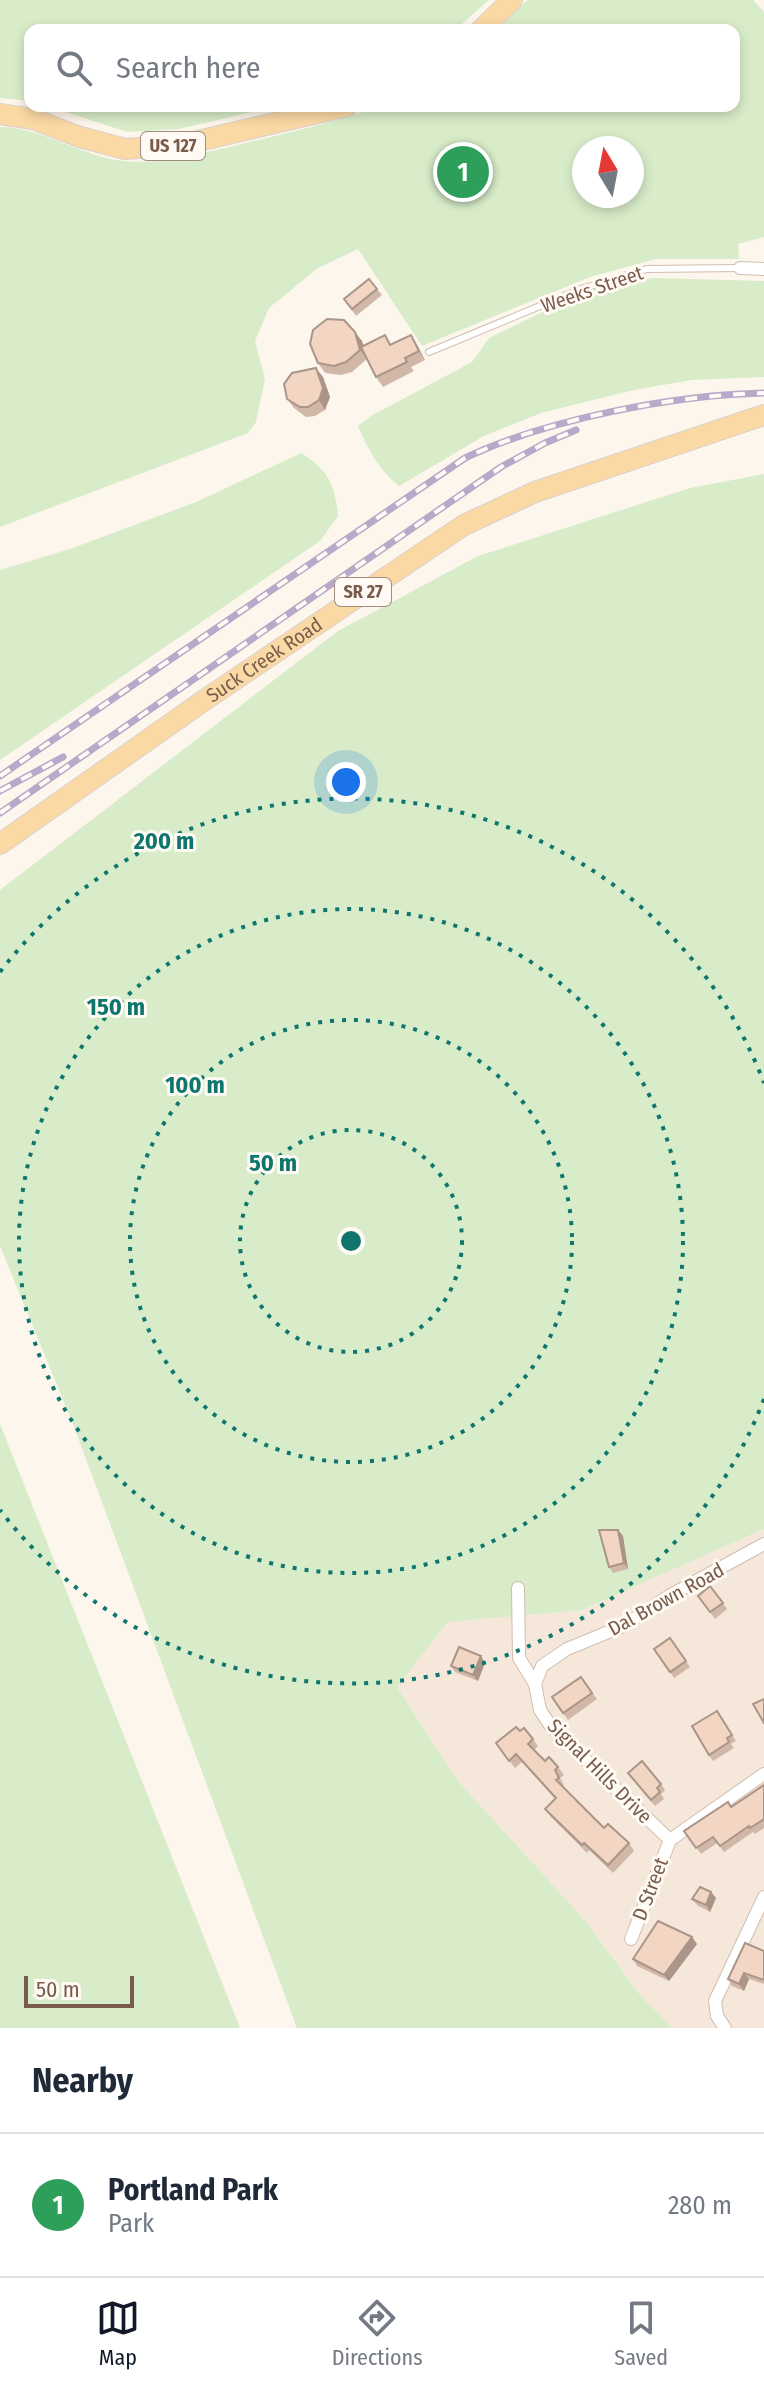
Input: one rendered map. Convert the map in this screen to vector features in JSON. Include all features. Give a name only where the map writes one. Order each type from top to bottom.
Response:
[{"type":"main road","points":[[487,24],[512,0]]},
{"type":"main road","name":"US 127","points":[[0,114],[33,119],[80,137],[125,149],[181,145],[321,112]]},
{"type":"main road","name":"Suck Creek Road","points":[[0,844],[219,690],[464,525],[535,492],[764,415]]},
{"type":"street","name":"Weeks Street","points":[[740,268],[764,269]]},
{"type":"street","name":"Dal Brown Road","points":[[535,1684],[542,1666],[567,1649],[623,1626],[669,1596],[764,1544]]},
{"type":"street","name":"Signal Hills Drive","points":[[518,1588],[519,1658],[535,1684],[540,1710],[552,1728],[670,1840],[764,1774]]},
{"type":"street","name":"D Street","points":[[631,1939],[670,1840]]},
{"type":"street","points":[[725,2028],[717,2016],[715,2001],[764,1897]]},
{"type":"lane","name":"Weeks Street","points":[[429,352],[581,289],[647,269],[740,268]]},
{"type":"shaded area","points":[[764,1529],[764,2028],[673,2028],[641,1996],[583,1918],[457,1780],[397,1687],[448,1622],[582,1610]]},
{"type":"green space","points":[[0,0],[489,0],[462,24],[24,24],[24,100],[0,98]]},
{"type":"green space","points":[[528,0],[753,0],[764,12],[764,237],[738,244],[739,259],[656,259],[590,277],[422,346],[358,249],[318,268],[269,308],[255,341],[265,379],[256,422],[248,433],[0,527],[0,127],[31,132],[108,158],[137,162],[193,155],[362,112],[740,112],[740,24],[498,24]]},
{"type":"green space","points":[[65,112],[252,112],[179,129],[127,132]]},
{"type":"green space","points":[[655,278],[764,281],[764,377],[692,380],[634,390],[541,413],[484,436],[399,486],[375,459],[358,426],[472,362],[489,338],[609,283]]},
{"type":"green space","points":[[301,453],[324,472],[335,495],[338,516],[320,541],[0,760],[0,570],[70,549],[196,502]]},
{"type":"green space","points":[[764,474],[764,1529],[582,1610],[448,1622],[397,1687],[457,1780],[583,1918],[641,1996],[673,2028],[297,2028],[73,1424],[0,1246],[0,890],[338,631],[478,556],[690,488]]},
{"type":"green space","points":[[0,1424],[240,2028],[0,2028]]},
{"type":"building","points":[[369,279],[377,289],[352,309],[344,299]]},
{"type":"building","points":[[327,319],[344,320],[355,332],[360,350],[346,362],[334,366],[318,363],[310,344],[313,330]]},
{"type":"building","points":[[385,335],[390,345],[411,335],[419,351],[405,358],[407,362],[376,377],[361,347]]},
{"type":"building","points":[[316,368],[323,388],[319,400],[308,407],[300,407],[287,399],[284,384],[292,373]]},
{"type":"building","points":[[599,1530],[618,1530],[624,1563],[609,1567]]},
{"type":"building","points":[[710,1586],[723,1603],[710,1612],[698,1596]]},
{"type":"building","points":[[670,1638],[686,1661],[670,1672],[654,1649]]},
{"type":"building","points":[[459,1647],[481,1656],[473,1675],[451,1666]]},
{"type":"building","points":[[581,1677],[592,1693],[563,1713],[552,1697]]},
{"type":"building","points":[[764,1699],[764,1723],[753,1704]]},
{"type":"building","points":[[717,1711],[732,1735],[727,1738],[729,1742],[709,1755],[692,1726]]},
{"type":"building","points":[[516,1727],[520,1731],[524,1728],[533,1739],[528,1744],[545,1761],[549,1757],[558,1767],[555,1770],[559,1778],[556,1780],[604,1828],[608,1824],[629,1843],[608,1865],[545,1809],[556,1798],[516,1754],[509,1761],[496,1743]]},
{"type":"building","points":[[642,1761],[661,1784],[657,1788],[660,1792],[651,1800],[628,1773]]},
{"type":"building","points":[[764,1785],[764,1819],[720,1846],[713,1837],[696,1848],[684,1831],[728,1802],[731,1807]]},
{"type":"building","points":[[700,1887],[711,1892],[706,1905],[692,1899]]},
{"type":"building","points":[[658,1921],[692,1937],[664,1975],[633,1959]]},
{"type":"building","points":[[745,1943],[764,1951],[764,1980],[744,1973],[739,1984],[728,1979]]},
{"type":"railway","points":[[0,776],[465,458],[534,432],[612,412],[651,404],[764,393]]},
{"type":"railway","points":[[0,813],[501,467],[576,430]]},
{"type":"railway","points":[[0,791],[63,757]]},
{"type":"place","name":"Portland Park","points":[[463,172]]}]
